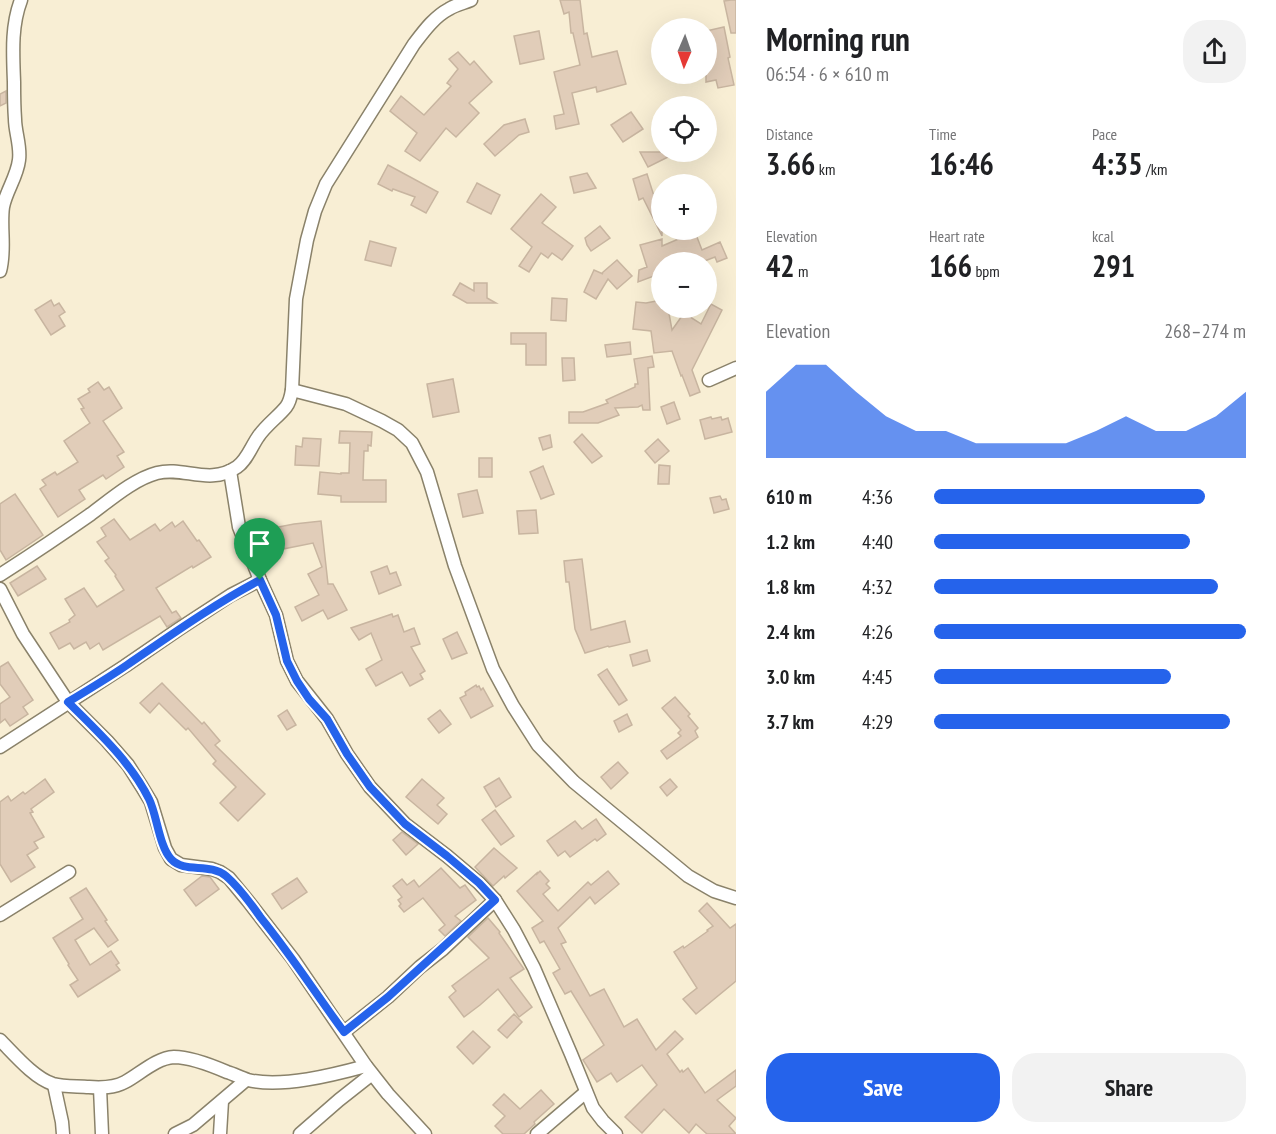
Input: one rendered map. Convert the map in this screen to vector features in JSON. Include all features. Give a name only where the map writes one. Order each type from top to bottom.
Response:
[{"type":"street","points":[[0,271],[3,250],[3,204],[15,177],[19,159],[14,117],[13,38],[21,0]]},
{"type":"street","points":[[0,574],[36,553],[140,481],[158,473],[223,474],[240,465],[257,438],[285,408],[290,399],[296,299],[307,240],[326,184],[426,28],[449,8],[471,0]]},
{"type":"street","points":[[709,380],[736,368]]},
{"type":"street","points":[[292,390],[346,404],[398,430],[412,443],[427,472],[455,566],[493,669],[538,745],[574,782],[688,876],[714,891],[736,898]]},
{"type":"street","points":[[230,471],[239,527],[276,615],[287,661],[297,681],[327,719],[347,754],[370,787],[405,824],[479,883],[495,900],[534,968],[593,1108],[616,1134]]},
{"type":"street","points":[[0,747],[231,595],[260,580]]},
{"type":"street","points":[[0,589],[23,634],[68,702],[128,765],[142,787],[151,802],[165,848],[171,859],[181,865],[212,868],[229,878],[293,959],[369,1070],[425,1134]]},
{"type":"street","points":[[0,915],[69,872]]},
{"type":"street","points":[[344,1032],[388,997],[495,900]]},
{"type":"street","points":[[0,1040],[45,1080],[54,1084],[100,1088],[123,1084],[171,1057],[209,1065],[246,1080],[259,1082],[288,1081],[369,1070]]},
{"type":"street","points":[[300,1134],[369,1070]]},
{"type":"street","points":[[175,1134],[193,1125],[246,1080]]},
{"type":"street","points":[[54,1084],[63,1134]]},
{"type":"street","points":[[100,1088],[102,1134]]},
{"type":"street","points":[[537,1134],[586,1092]]},
{"type":"street","points":[[220,1134],[222,1101]]},
{"type":"building","points":[[560,0],[580,0],[584,34],[587,33],[592,57],[617,51],[626,84],[597,92],[596,87],[572,93],[579,124],[556,129],[554,116],[564,114],[554,72],[580,65],[573,33],[571,33],[569,12],[564,14]]},
{"type":"building","points":[[736,0],[736,33],[731,33],[724,1]]},
{"type":"building","points":[[724,27],[734,85],[718,88],[717,84],[717,29]]},
{"type":"building","points":[[539,31],[544,59],[520,64],[514,36]]},
{"type":"building","points":[[458,52],[470,65],[474,61],[492,82],[469,103],[479,113],[456,137],[446,128],[420,161],[405,151],[417,133],[390,111],[401,96],[424,115],[451,86],[447,83],[458,69],[449,59]]},
{"type":"building","points":[[6,91],[6,103],[0,106],[0,94]]},
{"type":"building","points":[[631,112],[643,129],[623,142],[611,125]]},
{"type":"building","points":[[525,119],[529,132],[519,135],[495,156],[484,144],[504,125]]},
{"type":"building","points":[[640,152],[651,152],[651,162],[658,162],[648,167]]},
{"type":"building","points":[[388,165],[438,192],[426,213],[411,205],[415,197],[393,189],[392,191],[378,184]]},
{"type":"building","points":[[587,173],[596,188],[574,193],[570,177]]},
{"type":"building","points":[[647,174],[651,187],[651,214],[643,198],[639,200],[633,179]]},
{"type":"building","points":[[477,183],[500,195],[491,214],[467,202]]},
{"type":"building","points":[[541,194],[556,207],[542,223],[573,246],[562,260],[552,253],[548,258],[541,253],[529,272],[519,266],[532,247],[511,229]]},
{"type":"building","points":[[600,226],[610,238],[591,251],[585,238]]},
{"type":"building","points":[[662,240],[662,246],[676,240],[698,240],[702,250],[720,242],[727,258],[717,262],[717,252],[651,252],[651,277],[638,282],[639,270],[647,267],[640,245]]},
{"type":"building","points":[[370,241],[396,248],[391,266],[365,260]]},
{"type":"building","points":[[617,260],[632,276],[617,289],[608,279],[596,299],[584,292],[594,270],[603,274]]},
{"type":"building","points":[[460,283],[474,291],[474,283],[487,283],[487,298],[496,303],[467,303],[453,295]]},
{"type":"building","points":[[552,298],[567,299],[566,321],[551,320]]},
{"type":"building","points":[[51,300],[54,306],[59,303],[65,312],[59,316],[65,326],[51,335],[35,310]]},
{"type":"building","points":[[636,302],[651,302],[651,318],[670,318],[672,330],[680,318],[692,318],[701,324],[704,318],[717,318],[717,307],[722,310],[692,370],[700,392],[690,396],[672,351],[654,353],[651,331],[633,329]]},
{"type":"building","points":[[511,333],[546,333],[546,365],[526,365],[526,344],[511,344]]},
{"type":"building","points":[[630,342],[631,354],[607,357],[605,345]]},
{"type":"building","points":[[652,356],[654,367],[648,368],[650,410],[643,410],[642,405],[615,408],[619,415],[598,423],[569,423],[569,412],[583,412],[608,403],[606,400],[635,387],[635,384],[638,384],[634,359]]},
{"type":"building","points":[[562,358],[574,358],[575,380],[563,381]]},
{"type":"building","points":[[453,379],[459,412],[433,417],[427,384]]},
{"type":"building","points":[[98,382],[104,390],[109,387],[122,408],[103,421],[124,452],[117,456],[124,467],[106,479],[103,475],[79,490],[85,499],[58,517],[40,489],[46,485],[42,480],[55,472],[57,475],[78,462],[64,441],[90,423],[78,399],[90,392],[88,389]]},
{"type":"building","points":[[674,402],[680,419],[667,424],[661,407]]},
{"type":"building","points":[[711,417],[712,419],[721,417],[722,420],[728,418],[732,432],[705,439],[700,420]]},
{"type":"building","points":[[340,431],[372,432],[371,446],[368,445],[368,451],[364,451],[363,480],[386,480],[386,502],[341,502],[341,496],[318,494],[320,472],[349,473],[350,443],[339,443]]},
{"type":"building","points":[[582,434],[602,456],[592,463],[574,442]]},
{"type":"building","points":[[550,435],[552,447],[543,450],[539,438]]},
{"type":"building","points":[[303,438],[321,439],[319,466],[295,465],[296,446],[302,447]]},
{"type":"building","points":[[658,439],[669,451],[655,463],[645,451]]},
{"type":"building","points":[[479,458],[492,458],[492,477],[479,477]]},
{"type":"building","points":[[659,465],[670,466],[669,484],[658,484]]},
{"type":"building","points":[[543,466],[554,494],[541,499],[530,472]]},
{"type":"building","points":[[477,490],[483,513],[463,517],[458,494]]},
{"type":"building","points":[[15,494],[43,535],[6,560],[0,550],[0,504]]},
{"type":"building","points":[[720,496],[722,500],[726,499],[729,509],[714,513],[710,498]]},
{"type":"building","points":[[536,510],[538,533],[519,534],[517,511]]},
{"type":"building","points":[[114,519],[130,540],[155,524],[160,531],[172,522],[175,527],[183,521],[211,557],[156,588],[172,613],[176,611],[181,618],[167,627],[160,616],[103,650],[99,643],[90,649],[86,642],[74,649],[70,643],[59,649],[50,633],[70,622],[69,620],[75,615],[65,599],[84,588],[97,607],[124,590],[105,561],[109,558],[97,542],[106,536],[101,528]]},
{"type":"building","points":[[321,521],[328,584],[333,584],[347,610],[328,619],[323,610],[302,621],[295,607],[319,595],[308,574],[322,567],[313,543],[278,550],[273,528]]},
{"type":"building","points":[[582,559],[591,630],[625,621],[630,642],[585,653],[575,629],[564,561]]},
{"type":"building","points":[[37,566],[46,579],[18,596],[10,583]]},
{"type":"building","points":[[387,566],[390,574],[396,572],[401,585],[379,594],[371,572]]},
{"type":"building","points":[[392,614],[393,617],[398,615],[404,632],[414,628],[420,644],[411,647],[425,671],[420,674],[423,679],[410,686],[402,672],[376,686],[366,669],[382,660],[371,633],[359,640],[351,628]]},
{"type":"building","points":[[457,632],[467,653],[452,659],[443,639]]},
{"type":"building","points":[[647,650],[650,661],[633,666],[630,655]]},
{"type":"building","points":[[8,662],[33,700],[23,707],[28,714],[10,726],[5,719],[0,723],[0,704],[10,697],[0,684],[0,667]]},
{"type":"building","points":[[607,669],[627,700],[619,705],[598,675]]},
{"type":"building","points":[[162,683],[202,724],[204,722],[220,741],[215,745],[265,794],[238,821],[220,803],[236,787],[213,764],[216,761],[188,728],[186,730],[159,703],[150,713],[140,703]]},
{"type":"building","points":[[476,685],[481,690],[483,688],[493,706],[471,718],[460,698]]},
{"type":"building","points":[[675,697],[690,714],[688,716],[698,728],[695,731],[698,737],[667,759],[661,751],[681,736],[678,733],[681,730],[662,708]]},
{"type":"building","points":[[287,710],[296,725],[287,730],[278,716]]},
{"type":"building","points":[[440,710],[451,724],[439,733],[428,719]]},
{"type":"building","points":[[627,714],[632,725],[619,732],[614,721]]},
{"type":"building","points":[[618,762],[628,773],[611,789],[601,777]]},
{"type":"building","points":[[499,778],[511,797],[496,807],[484,787]]},
{"type":"building","points":[[45,779],[54,792],[31,809],[33,812],[30,813],[44,837],[34,842],[38,848],[27,855],[35,867],[11,882],[0,864],[0,802],[8,796],[11,801],[23,792],[25,794]]},
{"type":"building","points":[[422,779],[444,798],[437,805],[447,814],[438,824],[406,797]]},
{"type":"building","points":[[670,779],[677,787],[667,796],[660,787]]},
{"type":"building","points":[[495,810],[514,836],[501,845],[482,820]]},
{"type":"building","points":[[596,819],[606,834],[570,857],[565,851],[558,856],[547,841],[575,821],[582,829]]},
{"type":"building","points":[[402,832],[418,844],[406,855],[393,840]]},
{"type":"building","points":[[494,848],[517,868],[493,886],[475,867]]},
{"type":"building","points":[[441,868],[460,888],[465,885],[476,900],[455,916],[461,921],[445,936],[439,930],[445,925],[423,898],[404,912],[398,900],[402,897],[393,886],[402,879],[407,885],[414,880],[419,887]]},
{"type":"building","points":[[540,871],[549,881],[546,884],[550,888],[543,894],[558,911],[588,882],[591,885],[608,871],[619,884],[595,904],[590,897],[558,928],[566,942],[561,944],[590,996],[604,989],[624,1027],[637,1019],[656,1050],[675,1031],[683,1039],[667,1054],[680,1072],[688,1068],[705,1093],[736,1070],[736,1086],[717,1100],[736,1118],[729,1126],[736,1134],[707,1134],[696,1124],[689,1133],[664,1109],[642,1133],[625,1117],[657,1085],[642,1065],[617,1082],[611,1073],[597,1082],[583,1060],[604,1045],[571,991],[565,994],[553,973],[560,969],[544,941],[540,943],[532,928],[543,921],[517,891]]},
{"type":"building","points":[[202,876],[210,877],[219,889],[196,906],[184,890]]},
{"type":"building","points":[[297,878],[307,892],[282,909],[272,894]]},
{"type":"building","points":[[86,888],[118,940],[108,947],[94,928],[75,940],[90,965],[111,951],[119,963],[116,965],[120,970],[78,997],[70,985],[78,980],[53,938],[83,919],[70,898]]},
{"type":"building","points":[[707,903],[730,928],[736,924],[736,981],[696,1014],[683,999],[697,988],[674,952],[683,946],[684,948],[713,926],[699,911]]},
{"type":"building","points":[[488,918],[524,969],[510,978],[532,1007],[519,1017],[498,989],[464,1017],[449,997],[456,991],[452,986],[489,958],[468,937]]},
{"type":"building","points":[[514,1014],[522,1022],[507,1038],[498,1030]]},
{"type":"building","points":[[473,1031],[490,1047],[473,1064],[457,1047]]},
{"type":"building","points":[[541,1090],[554,1104],[524,1134],[503,1134],[495,1126],[505,1116],[493,1105],[504,1094],[520,1109]]},
{"type":"route","points":[[260,580],[276,615],[287,661],[297,681],[327,719],[347,754],[370,787],[405,824],[479,883],[495,900],[443,949],[344,1032],[293,959],[229,878],[212,868],[187,867],[171,859],[165,848],[151,802],[128,765],[68,702],[231,595],[260,580]]}]
